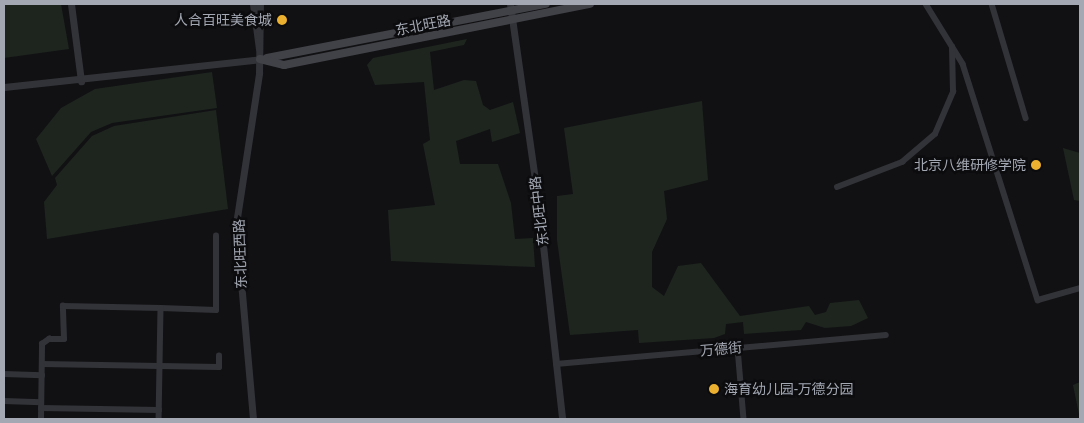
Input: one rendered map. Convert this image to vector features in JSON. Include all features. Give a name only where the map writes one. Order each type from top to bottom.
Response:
[{"type":"main road","name":"东北旺路","points":[[260,59],[496,10],[546,4]]},
{"type":"main road","name":"东北旺路","points":[[260,59],[284,65],[590,4]]},
{"type":"street","points":[[71,4],[81,81]]},
{"type":"street","name":"东北旺西路","points":[[253,4],[260,59]]},
{"type":"street","name":"东北旺西路","points":[[253,419],[236,224],[260,59],[260,4]]},
{"type":"street","points":[[926,4],[963,64],[1038,300],[1080,288]]},
{"type":"street","points":[[992,4],[1026,118]]},
{"type":"street","name":"东北旺中路","points":[[510,8],[510,21],[536,186],[562,419]]},
{"type":"street","points":[[837,187],[902,162],[935,134],[953,92],[952,45]]},
{"type":"street","name":"东北旺路","points":[[4,87],[81,81],[260,59]]},
{"type":"street","points":[[41,419],[42,344],[49,338],[64,339],[63,306],[216,310],[216,236]]},
{"type":"street","points":[[159,419],[161,308]]},
{"type":"street","name":"万德街","points":[[556,364],[886,335]]},
{"type":"street","points":[[738,348],[744,419]]},
{"type":"street","points":[[42,364],[218,367],[219,356]]},
{"type":"street","points":[[4,374],[42,375]]},
{"type":"street","points":[[4,401],[41,405],[159,410]]},
{"type":"shaded area","points":[[4,4],[61,4],[69,49],[4,58]]},
{"type":"shaded area","points":[[467,39],[464,45],[430,52],[434,90],[464,80],[476,81],[483,105],[490,110],[513,102],[520,133],[492,142],[490,129],[456,141],[460,164],[498,164],[511,203],[515,239],[533,238],[535,267],[391,261],[388,210],[435,205],[423,144],[430,140],[424,82],[375,85],[367,65],[373,58]]},
{"type":"shaded area","points":[[212,72],[217,108],[112,123],[91,132],[52,176],[36,139],[61,108],[95,89]]},
{"type":"shaded area","points":[[702,101],[708,180],[664,191],[667,219],[652,252],[652,287],[664,296],[678,266],[701,263],[740,316],[809,306],[815,315],[826,312],[830,303],[859,300],[868,318],[851,326],[825,328],[806,322],[801,330],[744,334],[743,322],[726,324],[725,334],[714,338],[639,343],[638,330],[570,335],[557,240],[557,196],[573,194],[564,128]]},
{"type":"shaded area","points":[[216,110],[228,209],[47,239],[44,202],[57,185],[55,178],[92,136],[114,126]]},
{"type":"shaded area","points":[[1063,148],[1080,153],[1080,201],[1074,200]]},
{"type":"shaded area","points":[[1080,382],[1080,419],[1073,385]]},
{"type":"place","name":"人合百旺美食城","points":[[282,20]]},
{"type":"place","name":"北京八维研修学院","points":[[1036,165]]},
{"type":"place","name":"海育幼儿园-万德分园","points":[[714,389]]}]
